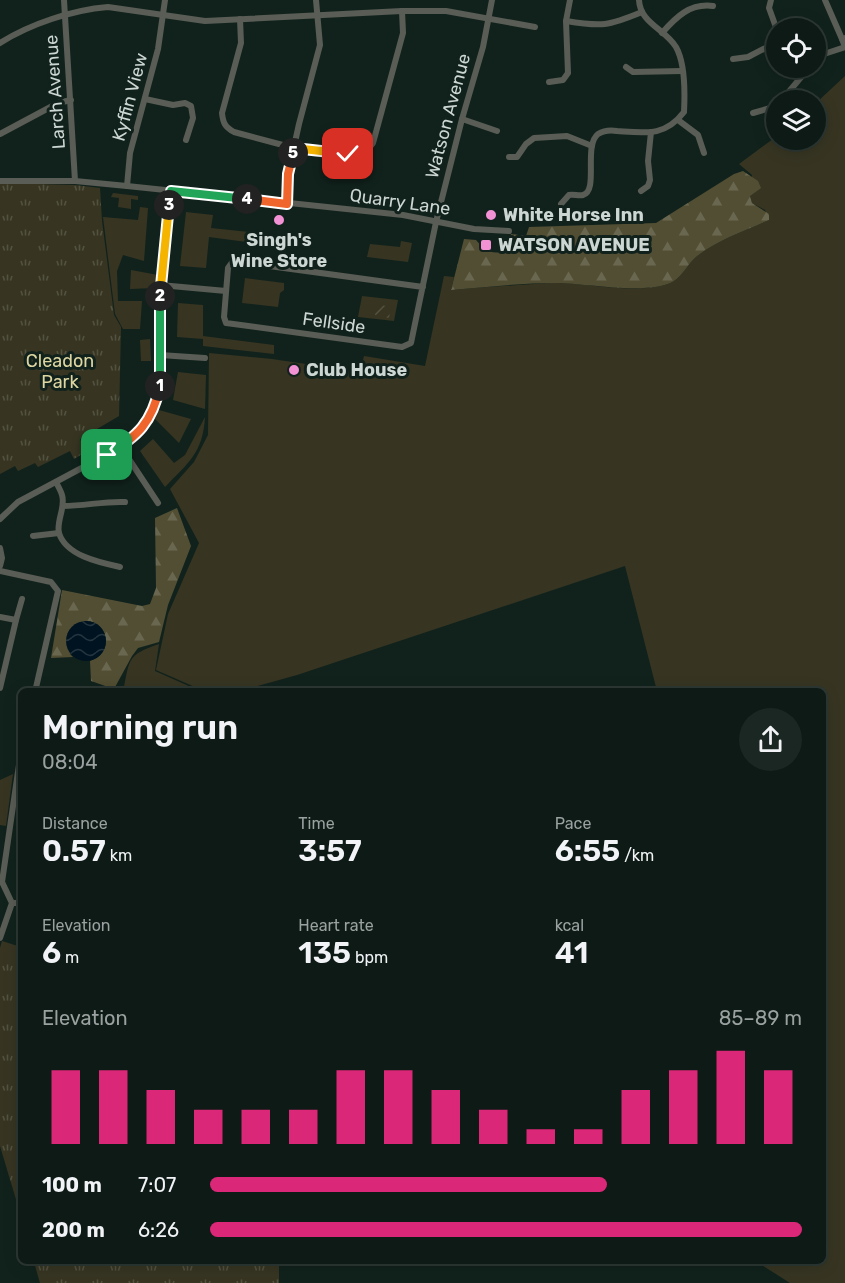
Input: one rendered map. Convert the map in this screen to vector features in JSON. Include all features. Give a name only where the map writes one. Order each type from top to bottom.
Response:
[{"type":"street","name":"Larch Avenue","points":[[64,0],[75,182]]},
{"type":"street","name":"Kyffin View","points":[[127,186],[130,153],[158,49],[165,0]]},
{"type":"street","points":[[287,204],[288,174],[320,45],[316,0]]},
{"type":"street","name":"Watson Avenue","points":[[423,287],[436,222],[483,47],[492,0]]},
{"type":"street","points":[[549,82],[563,80],[568,73],[566,21],[570,0]]},
{"type":"street","points":[[561,204],[569,195],[583,195],[588,192],[591,176],[591,146],[599,134],[610,130],[661,131],[678,120],[684,112],[681,57],[674,44],[645,18],[639,0]]},
{"type":"street","points":[[771,0],[769,8],[773,18]]},
{"type":"street","points":[[825,0],[844,39],[845,47],[826,53]]},
{"type":"street","points":[[662,33],[677,16],[687,10],[706,5],[713,6]]},
{"type":"street","points":[[0,43],[65,16],[108,7],[205,21],[402,11],[446,11],[535,27]]},
{"type":"street","points":[[240,19],[241,43],[222,113],[226,128],[294,148],[348,154],[359,153],[368,149],[373,143],[404,33],[402,11]]},
{"type":"street","points":[[566,21],[595,25],[614,24],[642,12]]},
{"type":"street","points":[[733,59],[748,57],[766,48]]},
{"type":"street","points":[[626,67],[633,72],[682,71]]},
{"type":"street","points":[[627,78],[633,72]]},
{"type":"street","points":[[790,90],[800,78]]},
{"type":"street","points":[[145,99],[172,105],[185,103],[191,106],[193,118],[186,140]]},
{"type":"street","points":[[0,134],[60,102],[71,100]]},
{"type":"street","points":[[753,113],[766,109]]},
{"type":"street","points":[[462,120],[497,131]]},
{"type":"street","points":[[678,120],[698,135],[704,153]]},
{"type":"street","points":[[641,191],[648,186],[650,180],[648,161],[651,132]]},
{"type":"street","points":[[509,157],[517,157],[526,144],[534,138],[567,136],[591,146]]},
{"type":"street","name":"Quarry Lane","points":[[0,181],[75,182],[127,186],[403,214],[474,230],[509,231]]},
{"type":"street","points":[[0,519],[18,502],[121,447],[149,419],[156,403],[160,383],[160,285],[171,191]]},
{"type":"street","points":[[160,285],[226,291],[228,268],[233,261],[423,287]]},
{"type":"street","name":"Fellside","points":[[226,291],[224,317],[226,323],[402,347],[411,343],[423,287]]},
{"type":"street","points":[[160,355],[205,358]]},
{"type":"street","points":[[121,447],[158,503]]},
{"type":"street","points":[[56,482],[63,496],[59,533],[66,543],[80,555],[97,563],[120,567]]},
{"type":"street","points":[[63,506],[91,506],[106,501],[125,502]]},
{"type":"street","points":[[33,536],[59,533]]},
{"type":"street","points":[[0,548],[2,558],[0,566]]},
{"type":"street","points":[[0,571],[51,582],[58,591],[36,688]]},
{"type":"street","points":[[0,688],[22,600]]},
{"type":"street","points":[[0,616],[16,620]]},
{"type":"street","points":[[0,938],[12,903],[2,882],[18,772]]},
{"type":"street","points":[[12,903],[18,903]]},
{"type":"green space","points":[[845,76],[845,1283],[790,1283],[760,1264],[826,1264],[826,688],[656,688],[625,566],[297,675],[251,688],[197,688],[156,670],[168,614],[199,543],[170,489],[194,462],[208,435],[209,353],[272,359],[360,372],[364,356],[425,366],[444,276],[454,277],[451,290],[552,283],[615,288],[663,286],[680,276],[704,251],[769,220],[765,210],[752,203],[750,196],[752,175],[739,164],[766,144],[766,150],[826,150],[826,94]]},
{"type":"green space","points":[[743,171],[758,181],[761,188],[750,196],[752,203],[769,214],[769,220],[704,251],[674,281],[649,288],[556,283],[451,290],[464,239],[476,240],[486,250],[498,253],[507,250],[511,234],[526,236],[529,227],[656,223],[734,174]]},
{"type":"green space","name":"Cleadon Park","points":[[0,183],[100,188],[114,315],[121,327],[119,416],[80,439],[86,452],[74,459],[70,451],[38,467],[35,463],[18,471],[15,466],[0,474]]},
{"type":"green space","points":[[113,193],[138,196],[138,200],[131,199],[131,209],[118,207],[119,198],[111,197]]},
{"type":"green space","points":[[140,207],[148,208],[144,261],[123,255],[117,271],[118,301],[142,301],[140,329],[123,329],[115,314],[103,217],[138,220]]},
{"type":"green space","points":[[186,212],[213,215],[211,228],[267,234],[266,240],[280,241],[284,243],[283,247],[209,237],[206,268],[180,266]]},
{"type":"green space","points":[[401,241],[412,243],[408,262],[367,257],[370,244],[400,247]]},
{"type":"green space","points":[[131,270],[158,275],[155,288],[130,289]]},
{"type":"green space","points":[[245,278],[284,283],[278,307],[242,303]]},
{"type":"green space","points":[[362,296],[398,300],[394,321],[358,317]]},
{"type":"green space","points":[[178,303],[203,305],[203,336],[274,345],[274,354],[203,346],[203,339],[177,337]]},
{"type":"green space","points":[[376,304],[391,307],[389,318],[375,315]]},
{"type":"green space","points":[[150,339],[151,361],[141,361],[140,340]]},
{"type":"green space","points":[[178,372],[206,375],[205,409],[173,400]]},
{"type":"green space","points":[[159,410],[191,419],[179,443],[155,419]]},
{"type":"green space","points":[[205,417],[198,449],[165,487],[140,451],[153,439],[174,463],[185,455]]},
{"type":"green space","points":[[177,508],[191,546],[168,605],[159,642],[138,648],[115,688],[111,688],[91,681],[90,661],[105,649],[106,641],[100,626],[93,622],[84,621],[74,625],[70,654],[73,657],[51,658],[62,590],[142,606],[150,604],[156,588],[155,518]]},
{"type":"green space","points":[[159,644],[155,671],[193,688],[124,688],[131,660],[148,648]]},
{"type":"green space","points":[[13,774],[6,826],[0,825],[0,780]]},
{"type":"green space","points":[[2,941],[18,946],[18,1206],[0,1146],[0,948]]},
{"type":"green space","points":[[35,1264],[279,1264],[279,1283],[40,1283]]},
{"type":"water","points":[[86,621],[94,622],[100,627],[105,633],[105,649],[100,655],[94,660],[86,661],[78,660],[72,655],[67,649],[66,641],[67,633],[72,627],[78,622]]},
{"type":"place","name":"White Horse Inn","points":[[491,215]]},
{"type":"place","name":"Singh's Wine Store","points":[[279,220]]},
{"type":"place","name":"WATSON AVENUE","points":[[486,245]]},
{"type":"place","name":"Club House","points":[[294,370]]},
{"type":"route","points":[[107,455],[134,436],[149,419],[156,403],[160,383],[159,303],[171,191],[287,204],[288,174],[294,148],[348,154]]}]
